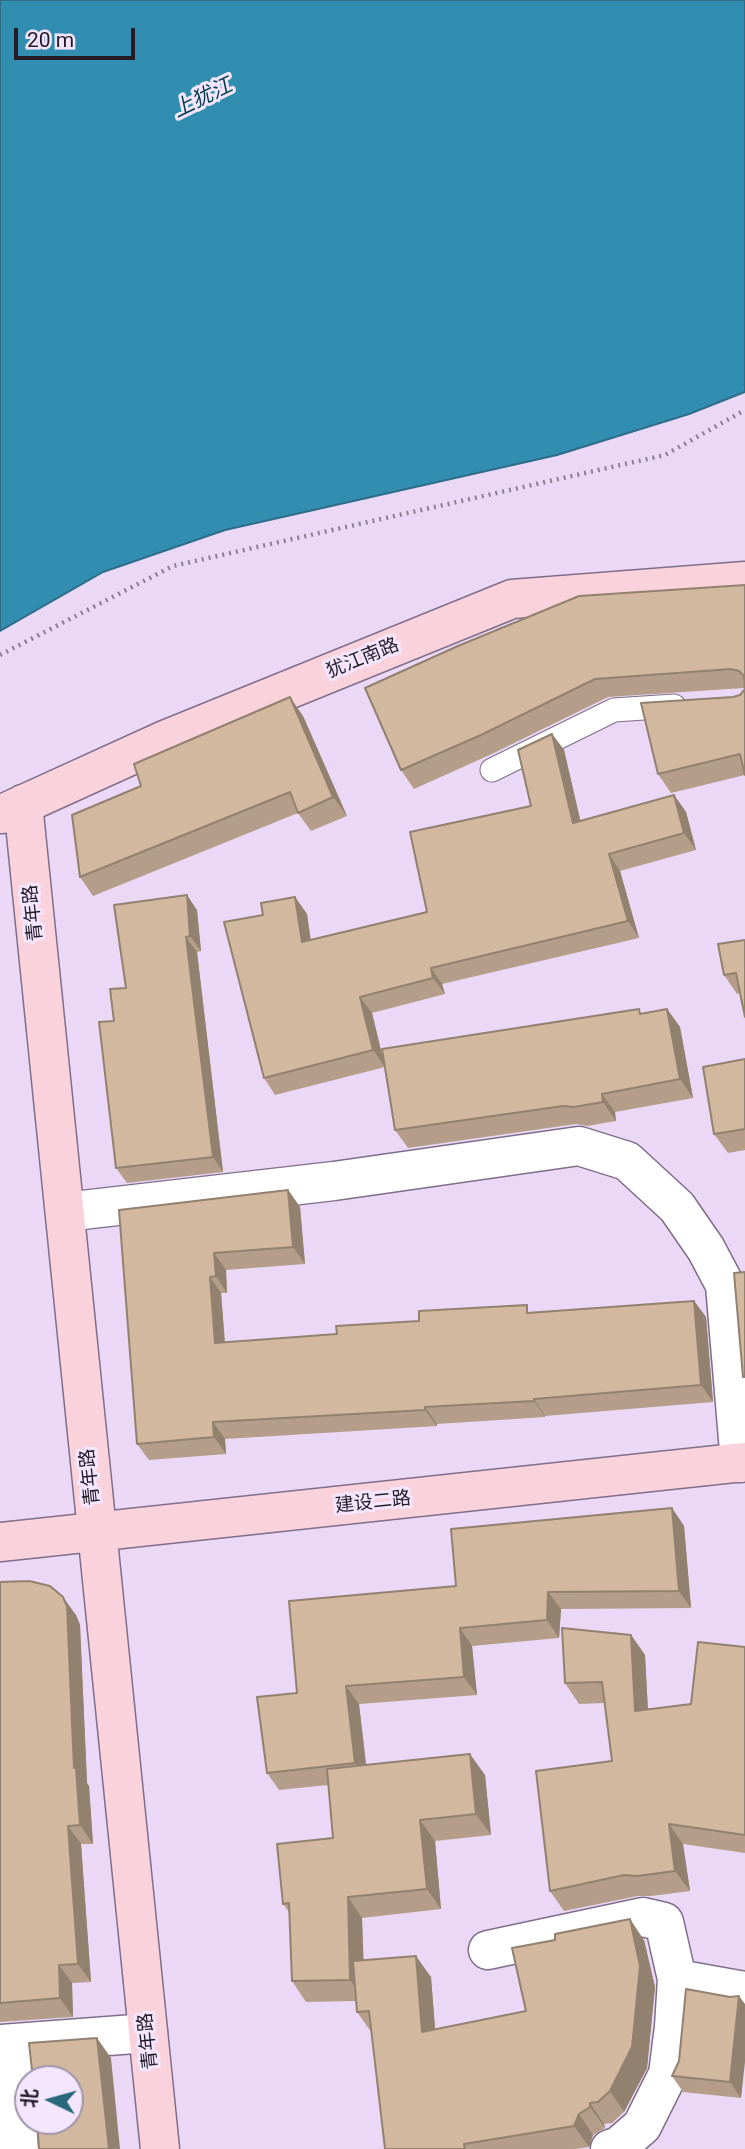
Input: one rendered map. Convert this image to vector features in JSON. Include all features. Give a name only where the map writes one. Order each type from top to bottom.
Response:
[{"type":"street","name":"犹江南路","points":[[12,810],[167,739],[512,599],[745,581]]},
{"type":"street","name":"青年路","points":[[12,810],[65,1212],[160,2149]]},
{"type":"street","points":[[65,1212],[334,1181],[579,1146],[626,1161],[677,1207],[706,1249],[725,1285],[742,1463]]},
{"type":"street","name":"建设二路","points":[[0,1542],[742,1463]]},
{"type":"street","points":[[488,1950],[643,1917],[664,1922],[677,1979],[668,2074],[642,2126],[619,2146],[610,2149]]},
{"type":"street","points":[[677,1979],[745,1991]]},
{"type":"street","points":[[19,2149],[6,2044],[148,2033]]},
{"type":"lane","points":[[492,770],[614,710],[695,705]]},
{"type":"path","points":[[0,655],[173,566],[665,455],[745,411]]},
{"type":"water","name":"上犹江","points":[[0,0],[745,0],[745,392],[689,414],[557,455],[225,530],[103,572],[0,631]]},
{"type":"building","points":[[745,585],[745,689],[744,676],[731,669],[595,679],[481,735],[401,770],[365,688],[579,596]]},
{"type":"building","points":[[745,689],[745,775],[740,754],[658,774],[641,703],[733,697],[740,695]]},
{"type":"building","points":[[290,697],[333,797],[298,813],[290,792],[80,877],[72,815],[141,786],[134,764]]},
{"type":"building","points":[[552,734],[573,823],[674,795],[684,833],[609,854],[628,921],[431,968],[433,978],[360,997],[373,1050],[264,1078],[224,922],[263,915],[261,903],[295,897],[302,942],[427,912],[410,832],[531,806],[518,750]]},
{"type":"building","points":[[187,895],[190,936],[186,937],[213,1157],[116,1168],[99,1022],[114,1021],[110,989],[126,988],[114,905]]},
{"type":"building","points":[[745,940],[745,1017],[736,973],[724,975],[718,944]]},
{"type":"building","points":[[639,1009],[640,1014],[667,1009],[680,1079],[602,1094],[603,1102],[395,1130],[382,1049]]},
{"type":"building","points":[[745,1059],[745,1129],[714,1134],[703,1067]]},
{"type":"building","points":[[288,1190],[293,1247],[214,1253],[216,1276],[210,1277],[215,1343],[337,1334],[336,1326],[419,1321],[419,1311],[527,1305],[527,1313],[694,1301],[701,1385],[534,1401],[425,1407],[425,1410],[213,1422],[214,1437],[137,1444],[119,1210]]},
{"type":"building","points":[[745,1272],[745,1377],[743,1377],[734,1273]]},
{"type":"building","points":[[672,1508],[679,1591],[548,1592],[547,1620],[460,1628],[464,1677],[346,1686],[355,1763],[267,1773],[257,1697],[297,1693],[289,1601],[456,1586],[451,1529]]},
{"type":"building","points":[[29,1581],[50,1586],[63,1597],[67,1607],[74,1768],[80,1825],[68,1826],[78,1964],[59,1965],[60,1998],[0,2003],[0,1582]]},
{"type":"building","points":[[562,1628],[631,1635],[635,1711],[691,1704],[698,1642],[745,1647],[745,1835],[669,1824],[675,1871],[624,1875],[550,1891],[536,1771],[612,1761],[602,1682],[565,1683]]},
{"type":"building","points":[[470,1754],[476,1814],[420,1820],[427,1889],[348,1897],[350,1980],[292,1981],[289,1903],[283,1904],[277,1844],[333,1838],[327,1769]]},
{"type":"building","points":[[630,1919],[640,1966],[632,2047],[610,2091],[598,2102],[590,2103],[590,2107],[579,2114],[574,2126],[464,2144],[465,2149],[385,2149],[369,2011],[357,2012],[353,1961],[416,1956],[422,2032],[526,2011],[512,1948],[555,1940],[555,1934]]},
{"type":"building","points":[[686,1989],[730,1997],[739,1996],[730,2082],[672,2076],[679,2061]]},
{"type":"building","points":[[97,2038],[109,2149],[39,2149],[38,2135],[84,2135],[84,2065],[31,2065],[29,2043]]}]
